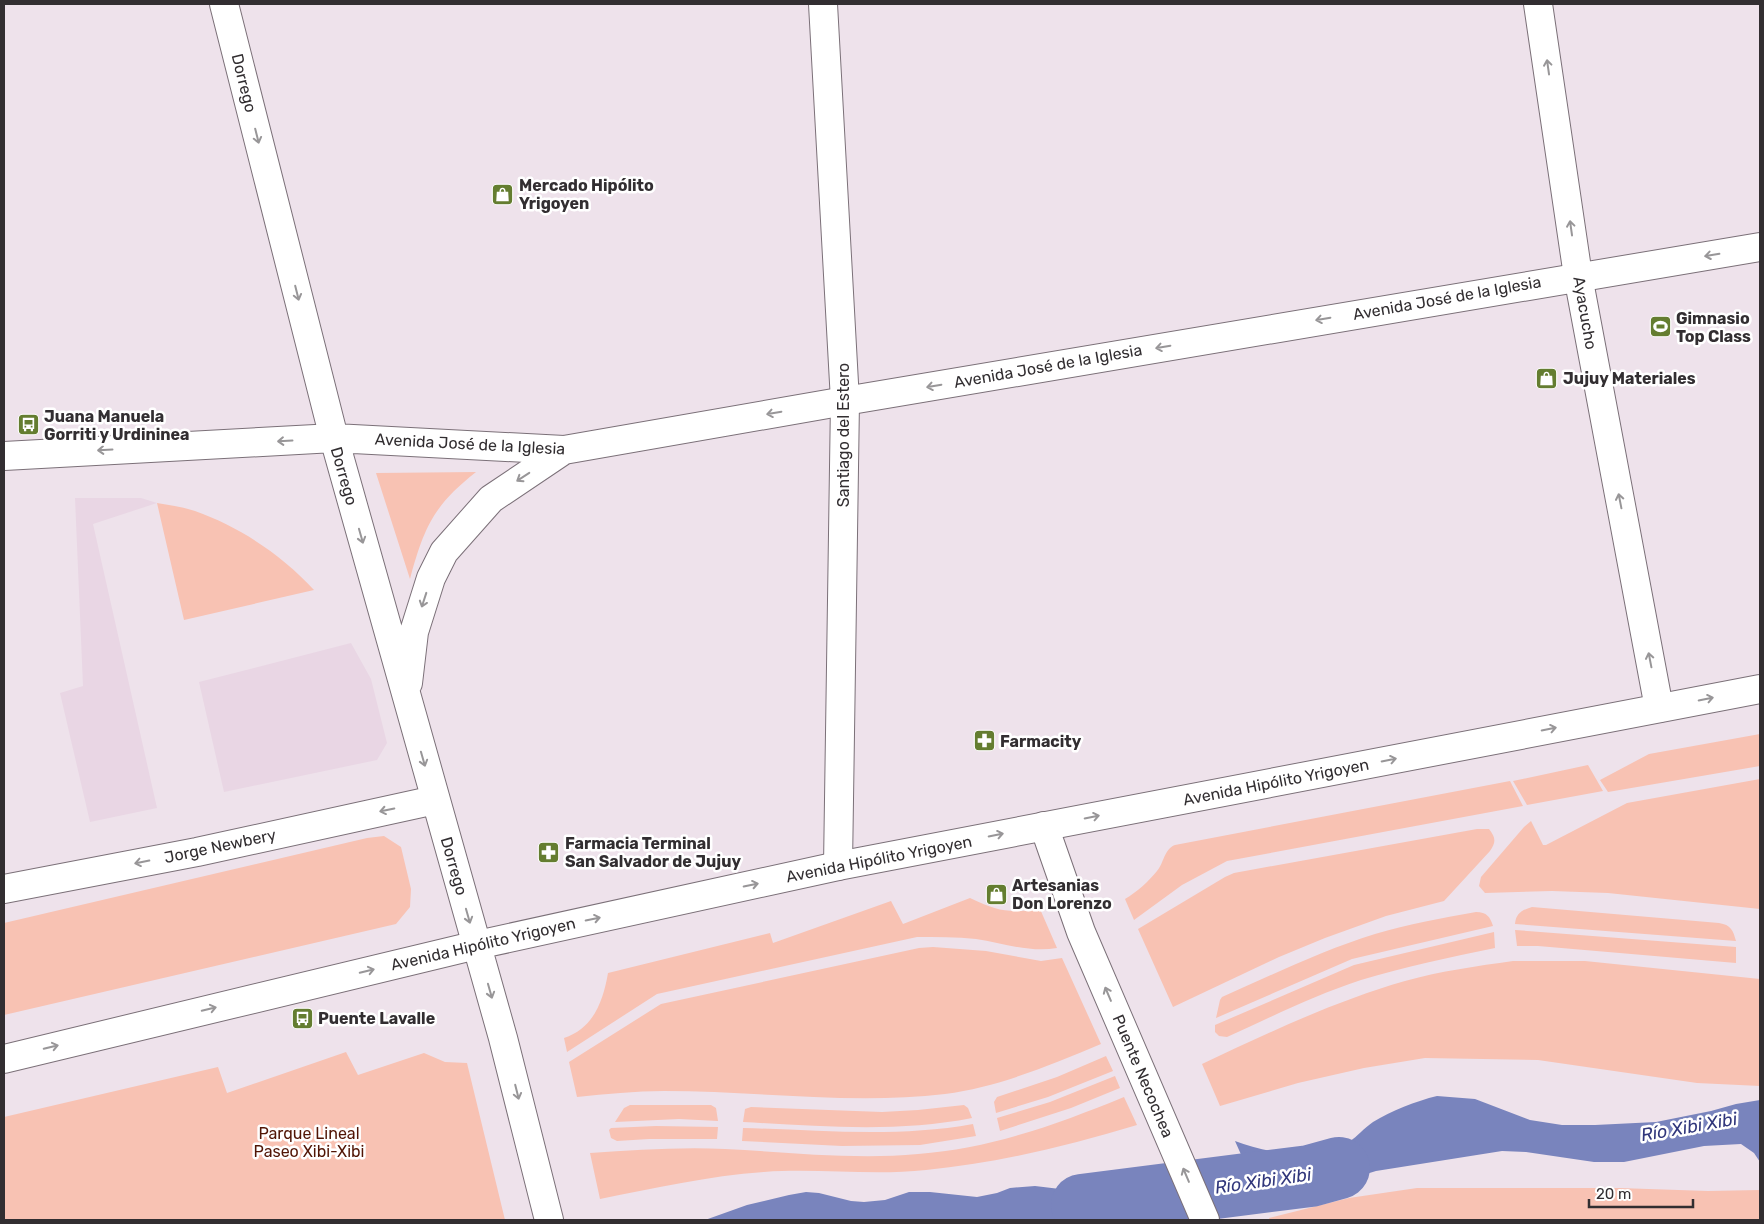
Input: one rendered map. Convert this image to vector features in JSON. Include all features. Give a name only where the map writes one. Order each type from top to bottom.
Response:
[{"type":"main road","name":"Dorrego","points":[[224,4],[334,438],[434,800],[477,944]]},
{"type":"main road","name":"Santiago del Estero","points":[[823,4],[846,400],[838,866]]},
{"type":"main road","name":"Ayacucho","points":[[1538,4],[1578,276],[1659,708]]},
{"type":"main road","name":"Avenida José de la Iglesia","points":[[4,456],[334,438],[564,450],[846,400],[1760,247]]},
{"type":"main road","points":[[412,719],[408,678],[414,632],[431,578],[444,552],[491,499],[564,450]]},
{"type":"main road","name":"Avenida Hipólito Yrigoyen","points":[[4,1059],[477,944],[838,866],[1760,689]]},
{"type":"main road","name":"Jorge Newbery","points":[[4,889],[197,852],[434,800]]},
{"type":"main road","name":"Puente Necochea","points":[[1044,826],[1082,932],[1205,1220]]},
{"type":"main road","points":[[477,944],[505,1045],[549,1220]]},
{"type":"shaded area","points":[[75,498],[141,498],[157,503],[93,524],[157,808],[90,822],[60,693],[83,686]]},
{"type":"shaded area","points":[[351,643],[371,679],[387,743],[377,760],[224,792],[199,682]]},
{"type":"green space","points":[[476,472],[450,495],[432,518],[420,545],[410,579],[376,473]]},
{"type":"green space","points":[[157,503],[195,511],[228,525],[274,554],[302,577],[314,590],[184,620]]},
{"type":"green space","points":[[1760,734],[1760,766],[1608,792],[1600,780],[1649,754]]},
{"type":"green space","points":[[1588,765],[1603,791],[1527,805],[1513,781]]},
{"type":"green space","points":[[1760,779],[1760,909],[1608,893],[1552,891],[1485,893],[1479,886],[1481,877],[1531,821],[1543,845],[1546,845],[1627,803]]},
{"type":"green space","points":[[1510,781],[1523,806],[1227,861],[1182,885],[1134,920],[1125,899],[1150,879],[1159,868],[1166,853],[1175,845]]},
{"type":"green space","points":[[1477,829],[1489,829],[1494,838],[1493,845],[1490,851],[1444,901],[1386,916],[1325,938],[1279,957],[1173,1007],[1138,929],[1234,873]]},
{"type":"green space","points":[[384,836],[401,847],[411,889],[410,907],[396,924],[4,1015],[4,923],[367,838]]},
{"type":"green space","points":[[970,898],[997,909],[1020,911],[1040,909],[1057,948],[1016,947],[976,939],[954,937],[917,937],[657,994],[567,1052],[564,1038],[583,1028],[590,1020],[600,1003],[608,973],[770,933],[773,943],[891,901],[903,924]]},
{"type":"green space","points":[[1532,907],[1719,923],[1731,929],[1736,941],[1515,924],[1520,912]]},
{"type":"green space","points":[[1476,912],[1487,916],[1493,926],[1352,959],[1216,1018],[1222,997],[1317,955],[1387,930]]},
{"type":"green space","points":[[1515,930],[1736,947],[1736,963],[1538,946],[1517,946]]},
{"type":"green space","points":[[1494,932],[1495,948],[1428,962],[1361,980],[1310,999],[1227,1037],[1219,1036],[1215,1032],[1215,1025],[1354,965]]},
{"type":"green space","points":[[933,947],[986,951],[1041,961],[1062,958],[1101,1044],[1005,1081],[945,1094],[910,1097],[840,1098],[664,1091],[577,1097],[569,1062],[661,1004],[919,948]]},
{"type":"green space","points":[[1513,961],[1585,961],[1760,979],[1760,1086],[1697,1083],[1538,1060],[1425,1058],[1364,1068],[1298,1083],[1220,1106],[1202,1064],[1302,1018],[1379,989],[1432,974]]},
{"type":"green space","name":"Parque Lineal Paseo Xibi-Xibi","points":[[346,1052],[358,1075],[424,1053],[445,1062],[467,1063],[505,1220],[4,1220],[4,1117],[218,1067],[227,1093]]},
{"type":"green space","points":[[1106,1056],[1113,1071],[1048,1097],[996,1113],[994,1102],[997,1097],[1057,1077]]},
{"type":"green space","points":[[1115,1076],[1120,1088],[1071,1108],[1000,1131],[997,1118],[1050,1102]]},
{"type":"green space","points":[[1124,1097],[1137,1125],[1033,1153],[980,1163],[926,1170],[906,1172],[764,1172],[702,1179],[600,1199],[590,1153],[708,1148],[822,1155],[894,1156],[918,1154],[971,1147],[1023,1134],[1074,1117]]},
{"type":"green space","points":[[630,1105],[711,1105],[716,1108],[718,1121],[679,1119],[615,1122],[624,1108]]},
{"type":"green space","points":[[964,1105],[968,1108],[972,1118],[915,1126],[857,1127],[743,1122],[745,1109],[751,1107],[882,1112]]},
{"type":"green space","points":[[973,1124],[976,1136],[920,1145],[842,1146],[742,1141],[743,1128],[887,1132],[915,1131]]},
{"type":"green space","points":[[656,1126],[718,1127],[717,1139],[617,1141],[611,1138],[609,1130],[611,1128]]},
{"type":"green space","points":[[1417,1188],[1760,1190],[1760,1220],[1270,1220],[1269,1218],[1349,1198]]},
{"type":"water","points":[[1437,1096],[1475,1099],[1530,1120],[1562,1125],[1656,1122],[1760,1100],[1760,1162],[1754,1153],[1741,1144],[1704,1146],[1624,1162],[1594,1162],[1526,1152],[1502,1151],[1376,1171],[1263,1204],[1235,1141],[1248,1146],[1277,1152],[1308,1153],[1323,1151],[1350,1141],[1373,1122],[1388,1114]]},
{"type":"water","points":[[1148,1179],[1180,1220],[705,1220],[747,1205],[806,1192],[864,1202],[885,1200],[909,1192],[930,1192],[977,1197],[1010,1188],[1035,1186],[1097,1192],[1139,1184]]},
{"type":"pier","points":[[1157,1168],[1160,1169],[1182,1220],[1158,1220],[1140,1180]]},
{"type":"waterway","name":"Río Xibi Xibi","points":[[1082,1205],[1310,1176],[1339,1168]]},
{"type":"place","name":"Mercado Hipólito Yrigoyen","points":[[503,194]]},
{"type":"place","name":"Gimnasio Top Class","points":[[1660,327]]},
{"type":"place","name":"Jujuy Materiales","points":[[1547,378]]},
{"type":"place","name":"Juana Manuela Gorriti y Urdininea","points":[[28,425]]},
{"type":"place","name":"Farmacity","points":[[984,741]]},
{"type":"place","name":"Farmacia Terminal San Salvador de Jujuy","points":[[549,852]]},
{"type":"place","name":"Artesanias Don Lorenzo","points":[[996,894]]},
{"type":"place","name":"Puente Lavalle","points":[[302,1018]]}]
